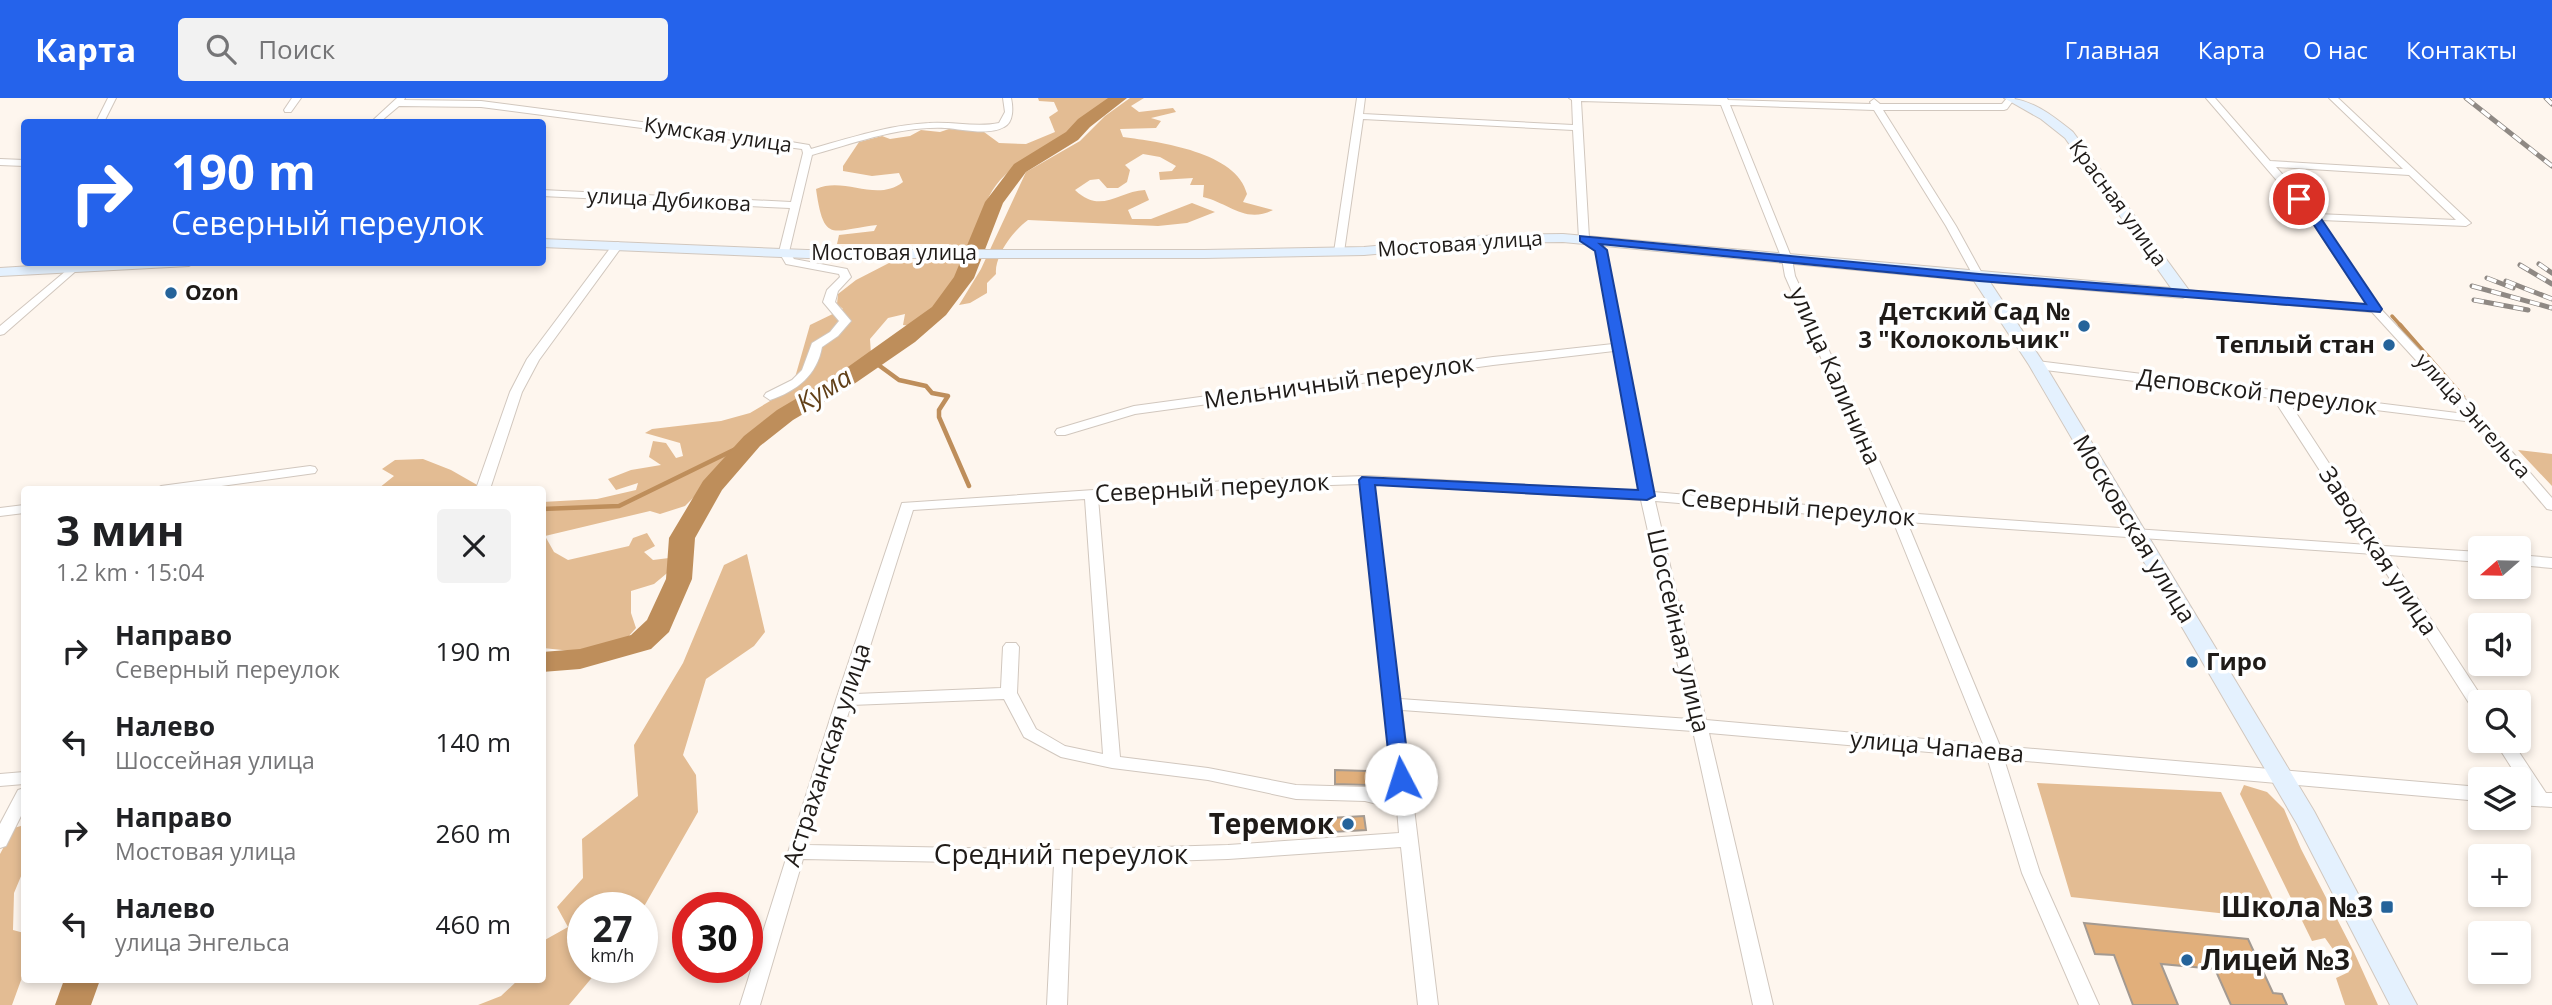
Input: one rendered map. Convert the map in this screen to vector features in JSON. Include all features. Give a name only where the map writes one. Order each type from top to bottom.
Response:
[{"type":"main road","name":"Красная улица","points":[[2011,99],[2045,116],[2069,135],[2183,293]]},
{"type":"main road","name":"Мостовая улица","points":[[546,243],[807,254],[1339,252],[1496,239],[1584,239],[1979,277],[2183,293]]},
{"type":"main road","points":[[0,272],[112,266]]},
{"type":"main road","name":"Московская улица","points":[[1979,277],[2037,365],[2306,818],[2404,1005]]},
{"type":"street","points":[[102,119],[112,98]]},
{"type":"street","points":[[288,110],[297,98]]},
{"type":"street","name":"Кумская улица","points":[[400,101],[481,104],[806,147],[808,153],[878,134],[933,125],[983,130],[1003,125],[1009,112],[1007,98]]},
{"type":"street","points":[[1339,252],[1360,98]]},
{"type":"street","points":[[1584,239],[1575,98],[1874,102],[2004,107],[2011,99]]},
{"type":"street","name":"улица Энгельса","points":[[2210,98],[2314,217],[2375,309],[2477,419],[2552,506]]},
{"type":"street","points":[[2314,217],[2466,223],[2333,98]]},
{"type":"street","points":[[379,119],[400,101]]},
{"type":"street","name":"улица Калинина","points":[[1724,101],[1787,259],[1790,276],[1898,517],[1994,752],[2032,873],[2089,1005]]},
{"type":"street","name":"Московская улица","points":[[1874,102],[1951,226],[1979,277]]},
{"type":"street","points":[[1358,116],[1579,128]]},
{"type":"street","points":[[770,396],[807,375],[814,365],[816,345],[834,334],[845,321],[830,302],[833,290],[846,278],[843,271],[790,262],[784,252],[808,153]]},
{"type":"street","points":[[0,162],[21,163]]},
{"type":"street","points":[[2268,164],[2410,172]]},
{"type":"street","name":"улица Дубикова","points":[[546,192],[795,205]]},
{"type":"street","name":"Шоссейная улица","points":[[1584,239],[1601,250],[1647,496],[1763,1005]]},
{"type":"street","points":[[484,486],[516,392],[533,359],[618,245]]},
{"type":"street","points":[[0,332],[73,268]]},
{"type":"street","name":"Мостовая улица","points":[[2183,293],[2375,309]]},
{"type":"street","name":"Мельничный переулок","points":[[1061,432],[1134,410],[1493,361],[1619,348]]},
{"type":"street","name":"Деповской переулок","points":[[2037,365],[2477,419]]},
{"type":"street","name":"Заводская улица","points":[[2277,394],[2469,690]]},
{"type":"street","points":[[191,486],[310,470]]},
{"type":"street","points":[[1367,480],[1428,1005]]},
{"type":"street","name":"Северный переулок","points":[[907,506],[1242,484],[1367,480],[1647,496],[1898,517],[2468,556]]},
{"type":"street","points":[[1091,495],[1112,762]]},
{"type":"street","name":"Астраханская улица","points":[[750,1005],[907,506]]},
{"type":"street","points":[[0,512],[21,509]]},
{"type":"street","points":[[2531,561],[2552,563]]},
{"type":"street","points":[[1011,647],[1009,693],[1030,733],[1061,751],[1112,762],[1208,774],[1296,792],[1365,794],[1403,804]]},
{"type":"street","points":[[844,700],[1009,693]]},
{"type":"street","name":"улица Чапаева","points":[[1394,704],[1700,726],[2468,793]]},
{"type":"street","points":[[2511,753],[2546,800]]},
{"type":"street","points":[[0,780],[21,778]]},
{"type":"street","points":[[0,841],[21,801]]},
{"type":"street","name":"Средний переулок","points":[[796,852],[1062,857],[1228,852],[1409,839]]},
{"type":"street","points":[[1057,1005],[1062,857]]},
{"type":"shaded area","points":[[1038,98],[1112,98],[1081,120],[1066,135],[1001,179],[986,203],[955,278],[932,313],[918,323],[903,325],[905,314],[888,318],[870,339],[871,354],[843,375],[779,413],[715,469],[703,488],[685,506],[660,514],[650,511],[546,536],[546,502],[597,499],[636,490],[638,483],[616,490],[608,479],[631,470],[661,465],[649,457],[653,441],[666,443],[676,458],[683,456],[680,443],[645,433],[652,429],[721,421],[750,413],[792,388],[810,325],[843,309],[837,304],[838,294],[856,280],[889,263],[943,262],[949,244],[837,244],[839,235],[874,231],[877,225],[833,230],[823,219],[816,189],[838,185],[882,190],[903,182],[899,173],[872,176],[843,171],[843,166],[859,142],[882,136],[890,139],[910,136],[921,130],[940,132],[949,129],[984,132],[999,143],[1026,144],[1055,132],[1049,117],[1058,111],[1054,102],[1039,101]]},
{"type":"shaded area","points":[[1130,98],[1144,98],[1131,106],[1139,112],[1173,108],[1176,112],[1151,118],[1161,121],[1156,128],[1120,129],[1123,137],[1176,146],[1213,159],[1229,168],[1240,180],[1247,194],[1243,202],[1273,210],[1263,214],[1245,214],[1203,197],[1204,185],[1190,185],[1193,178],[1160,180],[1159,172],[1172,171],[1176,166],[1160,157],[1143,154],[1125,165],[1130,170],[1127,182],[1118,188],[1107,188],[1099,179],[1090,180],[1075,190],[1093,201],[1101,201],[1145,190],[1149,200],[1128,210],[1132,219],[1151,219],[1192,203],[1215,212],[1187,223],[1158,226],[1028,220],[1011,237],[998,259],[996,274],[987,283],[987,293],[970,303],[959,305],[981,269],[1026,172],[1080,141],[1105,116]]},
{"type":"shaded area","points":[[2518,450],[2552,454],[2552,486]]},
{"type":"shaded area","points":[[423,459],[451,470],[479,486],[382,486],[394,476],[382,469],[395,460]]},
{"type":"shaded area","points":[[647,533],[655,546],[644,552],[653,560],[669,558],[672,569],[654,584],[631,591],[631,613],[636,628],[628,637],[581,652],[546,648],[546,538],[554,552],[568,560],[629,546],[633,538]]},
{"type":"shaded area","points":[[747,554],[765,632],[754,646],[706,679],[683,755],[696,775],[698,812],[652,892],[570,892],[583,878],[582,839],[638,796],[634,745],[683,663],[724,565]]},
{"type":"shaded area","points":[[2037,783],[2221,792],[2283,920],[2071,897]]},
{"type":"shaded area","points":[[2244,785],[2267,792],[2284,809],[2378,1005],[2345,1005],[2336,978],[2349,972],[2325,938],[2312,941],[2240,794]]},
{"type":"shaded area","points":[[21,826],[21,876],[14,893],[13,930],[21,932],[21,980],[12,1005],[0,1005],[0,854],[14,828]]},
{"type":"shaded area","points":[[567,896],[567,925],[557,907]]},
{"type":"shaded area","points":[[567,928],[567,983],[587,983],[569,1005],[478,1005],[501,996],[515,983],[546,983],[546,939]]},
{"type":"building","points":[[1335,770],[1367,771],[1368,785],[1335,784]]},
{"type":"building","name":"Теремок","points":[[1364,816],[1366,830],[1332,832],[1330,818]]},
{"type":"building","name":"Лицей №3","points":[[2084,923],[2248,939],[2273,993],[2282,994],[2287,1005],[2231,1005],[2215,969],[2161,964],[2178,1005],[2133,1005],[2114,955],[2095,954]]},
{"type":"waterway","name":"Кума","points":[[546,662],[580,659],[641,642],[659,625],[679,579],[682,538],[712,486],[752,441],[785,415],[846,379],[907,337],[939,311],[964,278],[994,202],[1020,168],[1072,136],[1084,123],[1119,98]]},
{"type":"waterway","points":[[2392,316],[2402,327]]},
{"type":"waterway","points":[[2400,325],[2463,397]]},
{"type":"waterway","points":[[873,361],[899,380],[926,386],[932,393],[948,396],[939,410],[939,417],[969,486]]},
{"type":"waterway","points":[[546,509],[619,506],[752,441]]},
{"type":"waterway","name":"Кума","points":[[73,1005],[81,983]]},
{"type":"railway","points":[[2466,98],[2552,166]]},
{"type":"railway","points":[[2546,98],[2552,104]]},
{"type":"railway","points":[[2539,264],[2552,273]]},
{"type":"railway","points":[[2520,265],[2552,284]]},
{"type":"railway","points":[[2487,278],[2513,288]]},
{"type":"railway","points":[[2506,281],[2552,299]]},
{"type":"railway","points":[[2472,286],[2552,308]]},
{"type":"railway","points":[[2474,300],[2528,310]]},
{"type":"place","name":"Ozon","points":[[171,293]]},
{"type":"place","name":"Детский Сад № 3 \"Колокольчик\"","points":[[2084,326]]},
{"type":"place","name":"Теплый стан","points":[[2389,345]]},
{"type":"place","name":"Гиро","points":[[2192,662]]},
{"type":"place","name":"Теремок","points":[[1348,824]]},
{"type":"place","name":"Школа №3","points":[[2387,907]]},
{"type":"place","name":"Лицей №3","points":[[2187,960]]},
{"type":"route","points":[[1401,779],[1367,480],[1647,496],[1601,250],[1584,239],[1979,277],[2375,309],[2314,217],[2299,199]]}]
